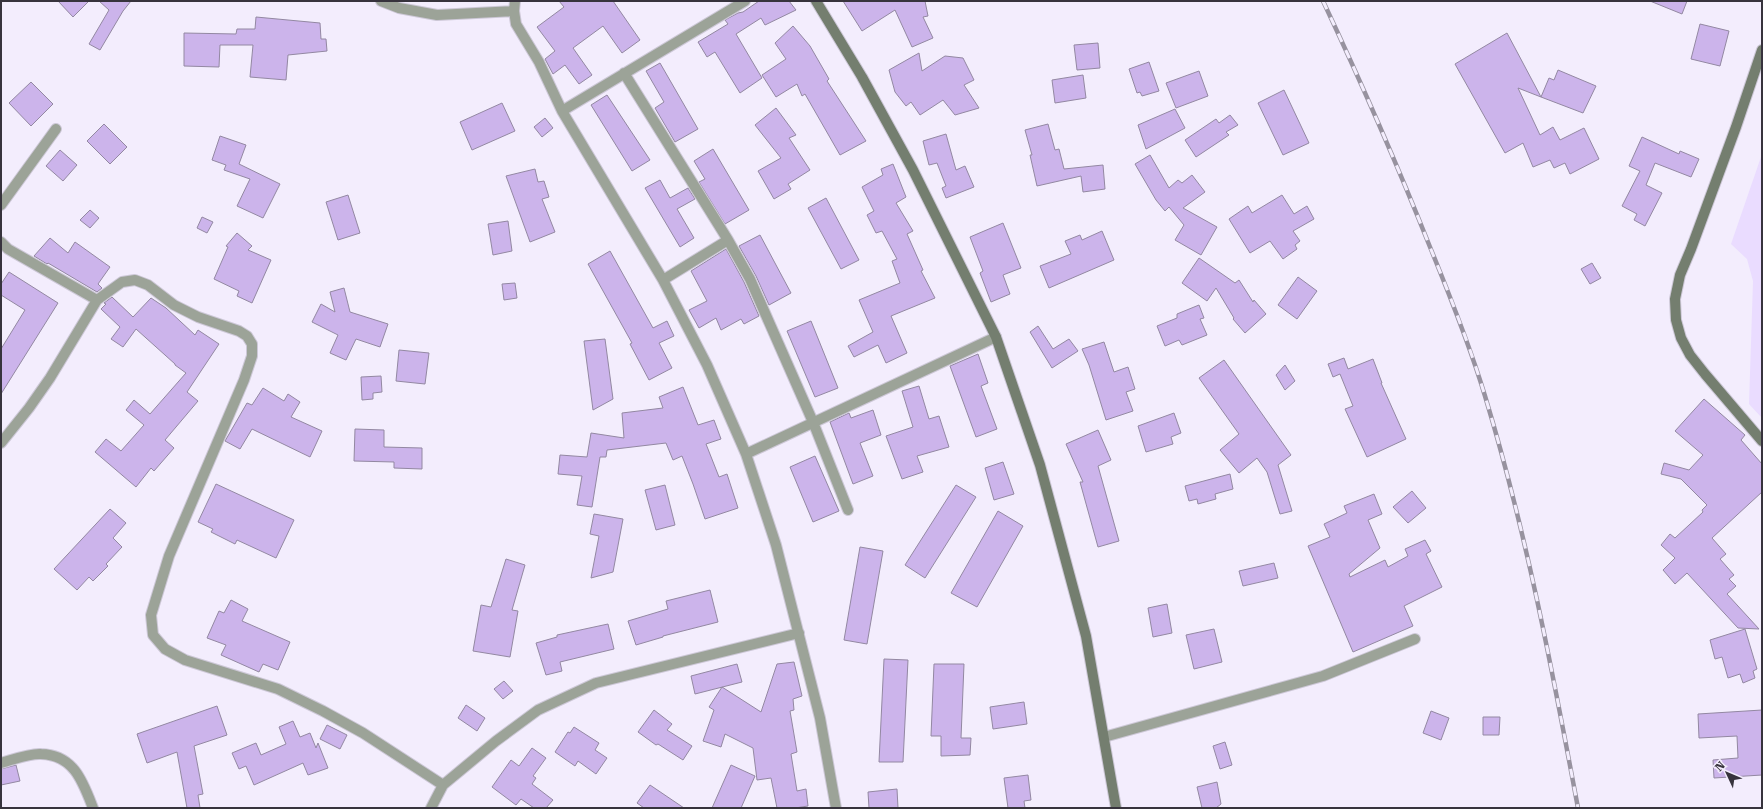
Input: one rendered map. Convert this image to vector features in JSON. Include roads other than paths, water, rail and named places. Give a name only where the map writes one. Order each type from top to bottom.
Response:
[{"type":"street","points":[[381,1],[400,8],[438,15],[514,6],[516,24],[539,62],[562,111],[662,280],[707,365],[746,454],[776,545],[820,718],[836,808]]},
{"type":"street","points":[[562,111],[745,1]]},
{"type":"street","points":[[816,1],[862,77],[913,170],[996,337],[1040,465],[1086,636],[1116,808]]},
{"type":"street","points":[[1762,50],[1736,127],[1680,275],[1675,299],[1676,320],[1681,338],[1690,355],[1762,441]]},
{"type":"street","points":[[624,74],[728,240],[750,279],[813,422],[848,510]]},
{"type":"street","points":[[1,205],[56,128]]},
{"type":"street","points":[[662,280],[728,240]]},
{"type":"street","points":[[1,242],[8,249],[97,300]]},
{"type":"street","points":[[1,443],[29,408],[50,378],[97,300],[122,282],[135,280],[148,285],[174,305],[198,317],[239,331],[247,336],[252,344],[252,356],[244,380],[169,556],[151,614],[153,634],[165,649],[185,660],[278,689],[323,711],[363,733],[443,785]]},
{"type":"street","points":[[746,454],[996,337]]},
{"type":"street","points":[[430,808],[443,785],[496,741],[538,710],[596,683],[798,633]]},
{"type":"street","points":[[1104,737],[1323,676],[1415,640]]},
{"type":"street","points":[[1,763],[40,753],[58,757],[76,771],[86,789],[93,808]]},
{"type":"railway","points":[[1323,1],[1405,185],[1452,302],[1479,377],[1500,447],[1526,549],[1548,652],[1578,808]]}]
